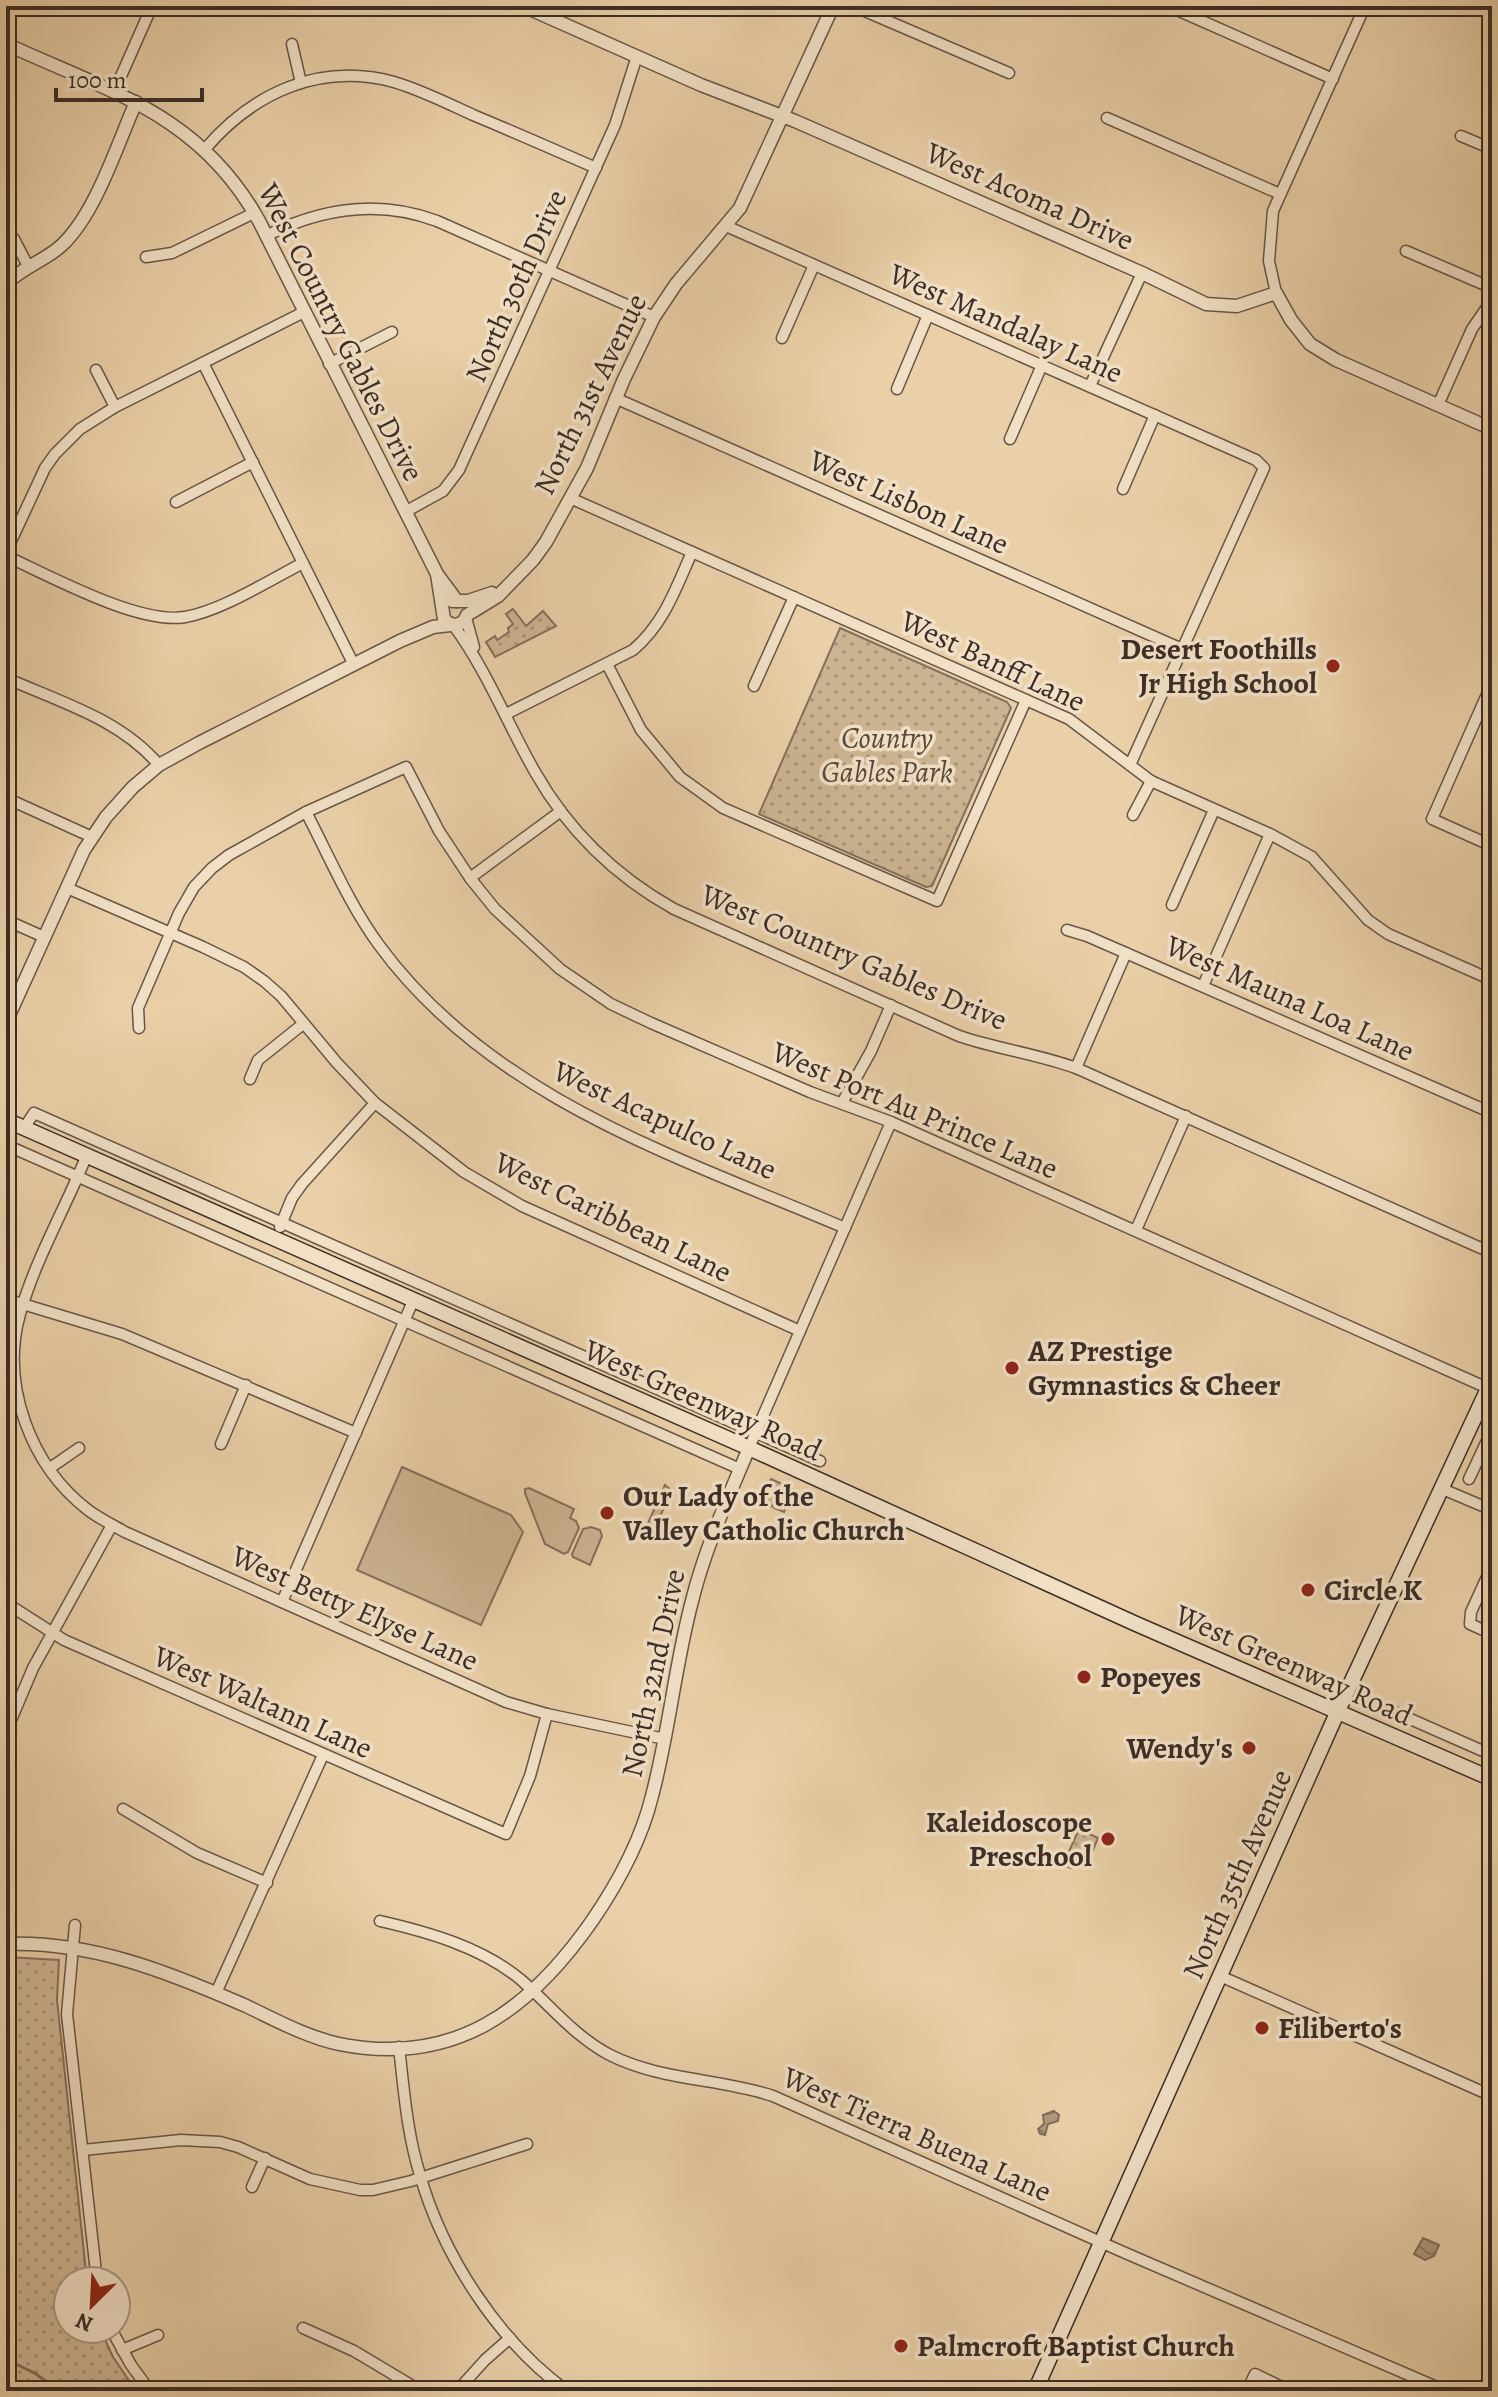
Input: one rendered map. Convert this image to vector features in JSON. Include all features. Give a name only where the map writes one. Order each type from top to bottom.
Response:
[{"type":"main road","name":"West Greenway Road","points":[[6,1120],[749,1448],[1120,1617],[1492,1779]]},
{"type":"main road","name":"North 35th Avenue","points":[[1035,2391],[1337,1713],[1440,1488],[1491,1386]]},
{"type":"street","points":[[114,92],[152,6]]},
{"type":"street","name":"West Acoma Drive","points":[[523,6],[723,94],[783,116],[1206,304],[1237,306],[1276,293]]},
{"type":"street","name":"North 31st Avenue","points":[[459,615],[488,604],[533,560],[587,468],[615,398],[654,317],[676,284],[740,208],[833,6]]},
{"type":"street","points":[[853,6],[1009,73]]},
{"type":"street","points":[[1168,6],[1333,79]]},
{"type":"street","points":[[1365,6],[1273,211],[1269,243],[1271,278],[1291,320],[1310,344],[1336,360],[1492,429]]},
{"type":"street","name":"West Country Gables Drive","points":[[6,44],[136,102],[173,123],[205,149],[238,188],[266,236],[535,771],[585,842],[646,893],[674,909],[959,1036],[1076,1068],[1492,1253]]},
{"type":"street","points":[[292,44],[301,83]]},
{"type":"street","name":"North 30th Drive","points":[[405,512],[436,495],[455,478],[596,168],[620,112],[637,56]]},
{"type":"street","points":[[205,149],[226,125],[272,95],[301,83],[350,76],[394,82],[596,168]]},
{"type":"street","points":[[6,284],[28,266],[52,253],[81,222],[136,102]]},
{"type":"street","points":[[1107,118],[1280,194]]},
{"type":"street","points":[[1461,136],[1492,149]]},
{"type":"street","points":[[266,236],[313,216],[341,210],[367,207],[400,210],[437,221],[654,317]]},
{"type":"street","points":[[146,257],[172,253],[254,213]]},
{"type":"street","name":"West Mandalay Lane","points":[[726,226],[1256,460],[1264,468],[1182,649]]},
{"type":"street","points":[[6,232],[14,239],[28,266]]},
{"type":"street","points":[[1406,251],[1492,288]]},
{"type":"street","points":[[782,338],[814,265]]},
{"type":"street","points":[[1090,386],[1142,273]]},
{"type":"street","points":[[1438,405],[1472,329],[1492,300]]},
{"type":"street","points":[[303,563],[216,607],[185,618],[168,619],[136,613],[6,554],[38,481],[55,454],[80,429],[115,407],[304,312]]},
{"type":"street","points":[[897,389],[928,315]]},
{"type":"street","points":[[329,364],[392,332]]},
{"type":"street","points":[[203,363],[354,665]]},
{"type":"street","points":[[1010,439],[1042,365]]},
{"type":"street","points":[[96,370],[115,407]]},
{"type":"street","name":"West Lisbon Lane","points":[[615,398],[1182,649]]},
{"type":"street","points":[[1123,489],[1155,415]]},
{"type":"street","points":[[176,502],[253,462]]},
{"type":"street","name":"West Banff Lane","points":[[570,498],[1069,719],[1151,781],[1270,834],[1312,857],[1368,920],[1388,934],[1492,980]]},
{"type":"street","points":[[506,714],[633,650],[661,621],[692,552]]},
{"type":"street","name":"West Country Gables Drive","points":[[437,574],[443,610]]},
{"type":"street","points":[[754,686],[794,597]]},
{"type":"street","points":[[6,1022],[92,837],[133,787],[159,765],[400,641],[459,615],[449,602],[443,610],[400,641]]},
{"type":"street","points":[[1130,765],[1182,649]]},
{"type":"street","points":[[607,664],[641,730],[680,777],[723,808],[937,901],[1026,700]]},
{"type":"street","points":[[6,678],[123,731],[143,746],[159,765]]},
{"type":"street","points":[[1492,683],[1487,707],[1432,819],[1492,846]]},
{"type":"street","name":"West Port Au Prince Lane","points":[[306,812],[406,767],[439,831],[495,909],[560,969],[611,1004],[810,1092],[891,1122],[1491,1386]]},
{"type":"street","points":[[1133,815],[1151,781]]},
{"type":"street","points":[[6,798],[92,837]]},
{"type":"street","points":[[1172,905],[1214,810]]},
{"type":"street","points":[[470,878],[561,811]]},
{"type":"street","points":[[139,1028],[138,1008],[170,933],[194,887],[229,855],[306,812]]},
{"type":"street","name":"West Acapulco Lane","points":[[306,812],[378,944],[412,984],[488,1053],[536,1088],[580,1113],[845,1228]]},
{"type":"street","points":[[1203,986],[1270,834]]},
{"type":"street","name":"West Caribbean Lane","points":[[67,888],[244,967],[264,981],[281,996],[375,1103],[464,1172],[522,1206],[800,1331]]},
{"type":"street","points":[[6,920],[44,937]]},
{"type":"street","name":"West Mauna Loa Lane","points":[[1067,930],[1492,1113]]},
{"type":"street","points":[[1076,1068],[1126,953]]},
{"type":"street","points":[[842,1103],[871,1051],[891,1005]]},
{"type":"street","points":[[250,1079],[258,1060],[303,1024]]},
{"type":"street","points":[[275,1239],[292,1198],[302,1184],[375,1103]]},
{"type":"street","name":"West Greenway Road","points":[[24,1128],[34,1113],[820,1461]]},
{"type":"street","points":[[1136,1230],[1186,1116]]},
{"type":"street","name":"North 32nd Drive","points":[[6,1944],[72,1949],[132,1961],[216,1993],[327,2042],[351,2046],[426,2045],[465,2035],[510,2012],[533,1993],[571,1952],[617,1881],[639,1838],[652,1798],[691,1604],[711,1540],[891,1122]]},
{"type":"street","name":"West Greenway Road","points":[[6,1145],[740,1469]]},
{"type":"street","points":[[23,1304],[86,1157]]},
{"type":"street","points":[[6,1299],[122,1334],[356,1433]]},
{"type":"street","points":[[282,1602],[413,1301]]},
{"type":"street","name":"West Betty Elyse Lane","points":[[23,1304],[14,1360],[18,1396],[29,1433],[50,1468],[70,1494],[88,1510],[112,1525],[506,1702],[665,1739]]},
{"type":"street","points":[[221,1444],[246,1385]]},
{"type":"street","points":[[1469,1479],[1492,1430]]},
{"type":"street","points":[[50,1468],[79,1448]]},
{"type":"street","points":[[1440,1488],[1492,1510]]},
{"type":"street","points":[[6,1732],[33,1668],[112,1525]]},
{"type":"street","points":[[1492,1566],[1471,1612],[1470,1624],[1492,1634]]},
{"type":"street","name":"West Waltann Lane","points":[[6,1603],[52,1633],[506,1834],[530,1776],[547,1714]]},
{"type":"street","name":"West Greenway Road","points":[[1374,1703],[1492,1755]]},
{"type":"street","points":[[216,1993],[323,1755]]},
{"type":"street","points":[[123,1809],[197,1853],[267,1883]]},
{"type":"street","name":"West Tierra Buena Lane","points":[[380,1921],[414,1928],[493,1961],[519,1979],[589,2042],[629,2064],[669,2076],[716,2082],[773,2096],[1446,2391]]},
{"type":"street","points":[[75,1925],[67,2014],[95,2265]]},
{"type":"street","points":[[1220,1976],[1492,2096]]},
{"type":"street","points":[[399,2047],[405,2108],[420,2178],[448,2246],[474,2293],[510,2338],[567,2391]]},
{"type":"street","points":[[83,2150],[202,2140],[238,2147],[310,2179],[347,2189],[373,2190],[527,2144]]},
{"type":"street","points":[[252,2187],[265,2158]]},
{"type":"street","points":[[303,2328],[354,2351],[421,2391]]},
{"type":"street","points":[[122,2350],[158,2335]]},
{"type":"street","points":[[457,2391],[510,2338]]},
{"type":"street","points":[[119,2345],[150,2391]]},
{"type":"street","points":[[1247,2391],[1255,2374],[1290,2391]]},
{"type":"green space","points":[[513,609],[526,626],[543,611],[556,626],[495,657],[486,642],[495,636],[497,640],[509,632],[508,628],[513,624],[506,614]]},
{"type":"green space","name":"Country Gables Park","points":[[840,628],[1007,702],[1011,708],[932,886],[926,887],[759,814]]},
{"type":"green space","points":[[402,1467],[511,1515],[523,1532],[481,1625],[357,1570]]},
{"type":"green space","points":[[771,1479],[793,1489],[784,1512],[760,1502]]},
{"type":"green space","points":[[665,1485],[672,1491],[652,1533],[645,1530]]},
{"type":"green space","points":[[529,1488],[574,1509],[570,1518],[576,1521],[579,1528],[568,1552],[564,1554],[545,1544],[525,1493],[525,1489]]},
{"type":"green space","points":[[591,1527],[600,1530],[602,1536],[590,1565],[572,1554],[583,1529]]},
{"type":"green space","points":[[1079,1829],[1098,1838],[1086,1867],[1079,1864],[1071,1868],[1063,1865]]},
{"type":"green space","points":[[6,1957],[59,1960],[57,2000],[85,2265],[52,2265],[52,2345],[107,2345],[136,2391],[6,2391]]},
{"type":"water","points":[[1054,2111],[1059,2115],[1058,2121],[1048,2124],[1045,2135],[1040,2134],[1038,2129],[1044,2124],[1043,2115]]},
{"type":"water","points":[[1423,2238],[1439,2245],[1434,2256],[1425,2260],[1414,2254]]},
{"type":"waterway","points":[[6,2359],[36,2374],[59,2391]]},
{"type":"place","name":"Desert Foothills Jr High School","points":[[1333,666]]},
{"type":"place","name":"AZ Prestige Gymnastics & Cheer","points":[[1012,1368]]},
{"type":"place","name":"Our Lady of the Valley Catholic Church","points":[[607,1513]]},
{"type":"place","name":"Circle K","points":[[1308,1590]]},
{"type":"place","name":"Popeyes","points":[[1084,1677]]},
{"type":"place","name":"Wendy's","points":[[1249,1748]]},
{"type":"place","name":"Kaleidoscope Preschool","points":[[1108,1839]]},
{"type":"place","name":"Filiberto's","points":[[1262,2028]]},
{"type":"place","name":"Palmcroft Baptist Church","points":[[901,2346]]}]
